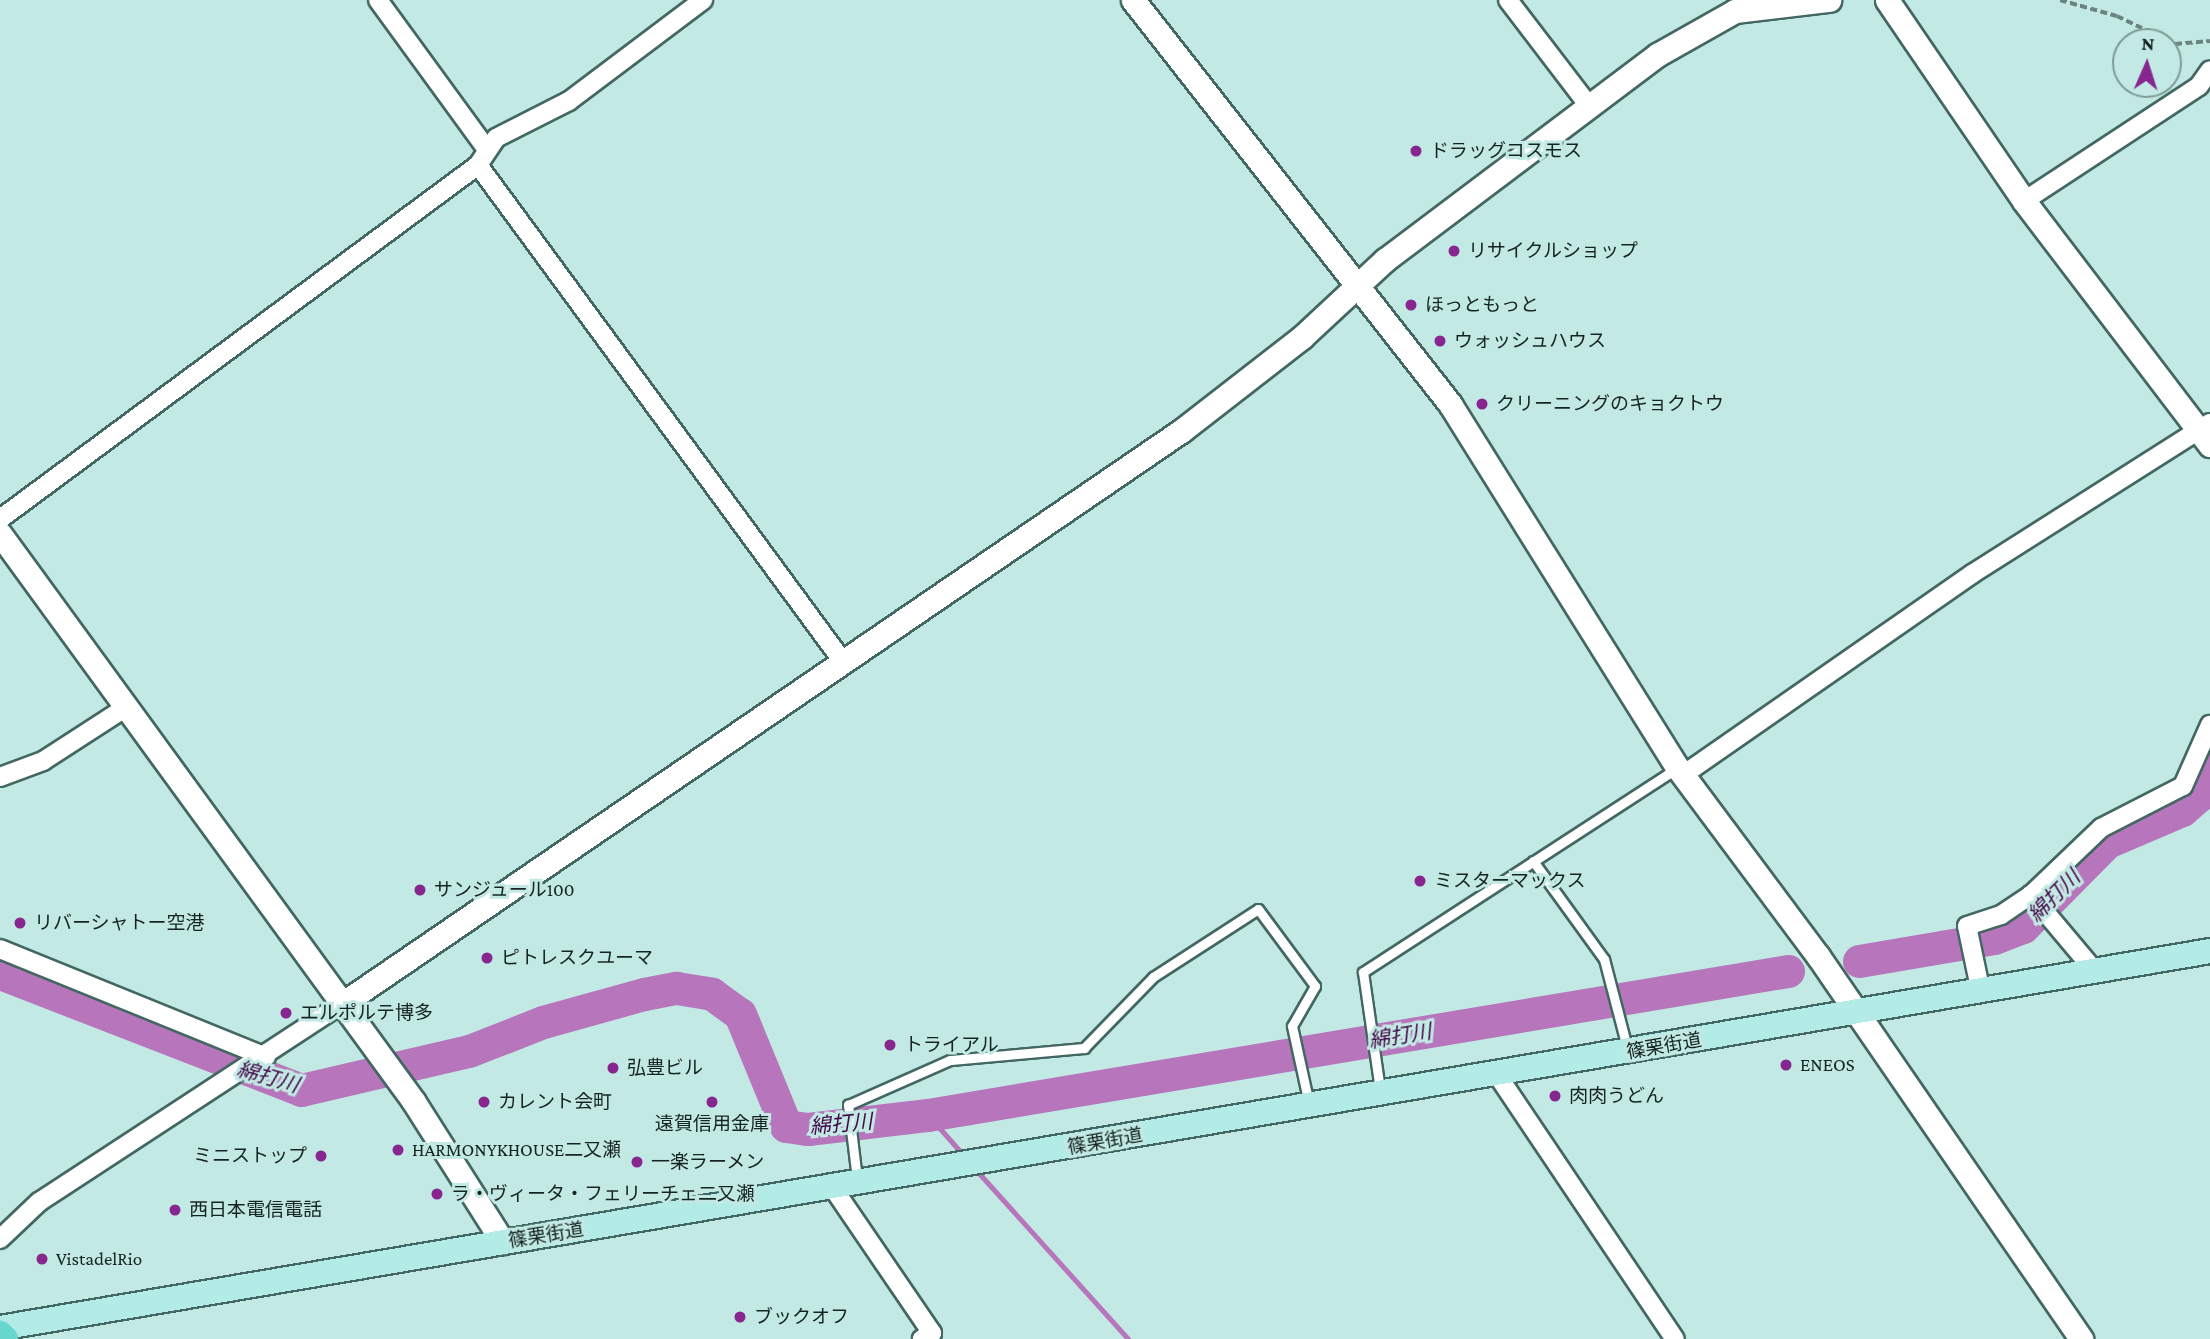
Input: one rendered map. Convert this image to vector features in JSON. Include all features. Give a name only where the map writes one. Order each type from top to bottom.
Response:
[{"type":"main road","name":"篠栗街道","points":[[0,1328],[1381,1096],[1980,988],[2210,951]]},
{"type":"main road","points":[[69,1339],[82,1314]]},
{"type":"main road","points":[[0,1335],[4,1339]]},
{"type":"street","points":[[378,0],[482,157],[844,663]]},
{"type":"street","points":[[0,519],[482,157],[509,129],[569,101],[703,0]]},
{"type":"street","points":[[1133,0],[1355,288],[1450,404],[1680,771],[1818,956],[2081,1339]]},
{"type":"street","points":[[1508,0],[1589,106]]},
{"type":"street","points":[[0,1239],[39,1202],[259,1061],[1181,431],[1355,288],[1657,55],[1735,11],[1829,0]]},
{"type":"street","points":[[1680,771],[1972,574],[2206,433],[2024,201],[1888,0]]},
{"type":"street","points":[[2024,201],[2199,86],[2210,70]]},
{"type":"street","points":[[0,534],[339,1006],[414,1102],[503,1242]]},
{"type":"street","points":[[0,777],[43,761],[125,708]]},
{"type":"street","points":[[1980,988],[1967,926],[2032,897],[2101,828],[2182,786],[2210,725]]},
{"type":"street","points":[[2032,897],[2093,969]]},
{"type":"street","points":[[0,949],[259,1061]]},
{"type":"street","points":[[1498,1076],[1675,1339]]},
{"type":"street","points":[[833,1188],[932,1333],[922,1339]]},
{"type":"lane","points":[[1381,1096],[1363,972],[1680,771]]},
{"type":"lane","points":[[1533,862],[1604,959],[1628,1052]]},
{"type":"lane","points":[[858,1184],[848,1105],[950,1060],[1084,1048],[1153,976],[1258,909],[1315,986],[1292,1026],[1309,1106]]},
{"type":"path","points":[[2060,0],[2117,16],[2175,44],[2210,41]]},
{"type":"waterway","name":"綿打川","points":[[1859,961],[1994,938],[2023,927],[2107,842],[2182,810],[2198,796],[2210,766]]},
{"type":"waterway","name":"綿打川","points":[[0,973],[301,1090],[469,1051],[543,1022],[644,994],[676,988],[712,994],[740,1014],[786,1126],[808,1129],[928,1115],[1788,971]]},
{"type":"waterway","points":[[928,1115],[965,1157]]},
{"type":"waterway","points":[[976,1170],[1128,1339]]},
{"type":"place","name":"ドラッグコスモス","points":[[1416,151]]},
{"type":"place","name":"リサイクルショップ","points":[[1454,251]]},
{"type":"place","name":"ほっともっと","points":[[1411,305]]},
{"type":"place","name":"ウォッシュハウス","points":[[1440,341]]},
{"type":"place","name":"クリーニングのキョクトウ","points":[[1482,404]]},
{"type":"place","name":"ミスターマックス","points":[[1420,881]]},
{"type":"place","name":"サンジュール100","points":[[420,890]]},
{"type":"place","name":"リバーシャトー空港","points":[[20,923]]},
{"type":"place","name":"ピトレスクユーマ","points":[[487,958]]},
{"type":"place","name":"エルポルテ博多","points":[[286,1013]]},
{"type":"place","name":"トライアル","points":[[890,1045]]},
{"type":"place","name":"ENEOS","points":[[1786,1065]]},
{"type":"place","name":"弘豊ビル","points":[[613,1068]]},
{"type":"place","name":"肉肉うどん","points":[[1555,1096]]},
{"type":"place","name":"カレント会町","points":[[484,1102]]},
{"type":"place","name":"遠賀信用金庫","points":[[712,1102]]},
{"type":"place","name":"HARMONYKHOUSE二又瀬","points":[[398,1150]]},
{"type":"place","name":"ミニストップ","points":[[321,1156]]},
{"type":"place","name":"一楽ラーメン","points":[[637,1162]]},
{"type":"place","name":"ラ・ヴィータ・フェリーチェ二又瀬","points":[[437,1194]]},
{"type":"place","name":"西日本電信電話","points":[[175,1210]]},
{"type":"place","name":"VistadelRio","points":[[42,1259]]},
{"type":"place","name":"ブックオフ","points":[[740,1317]]}]
